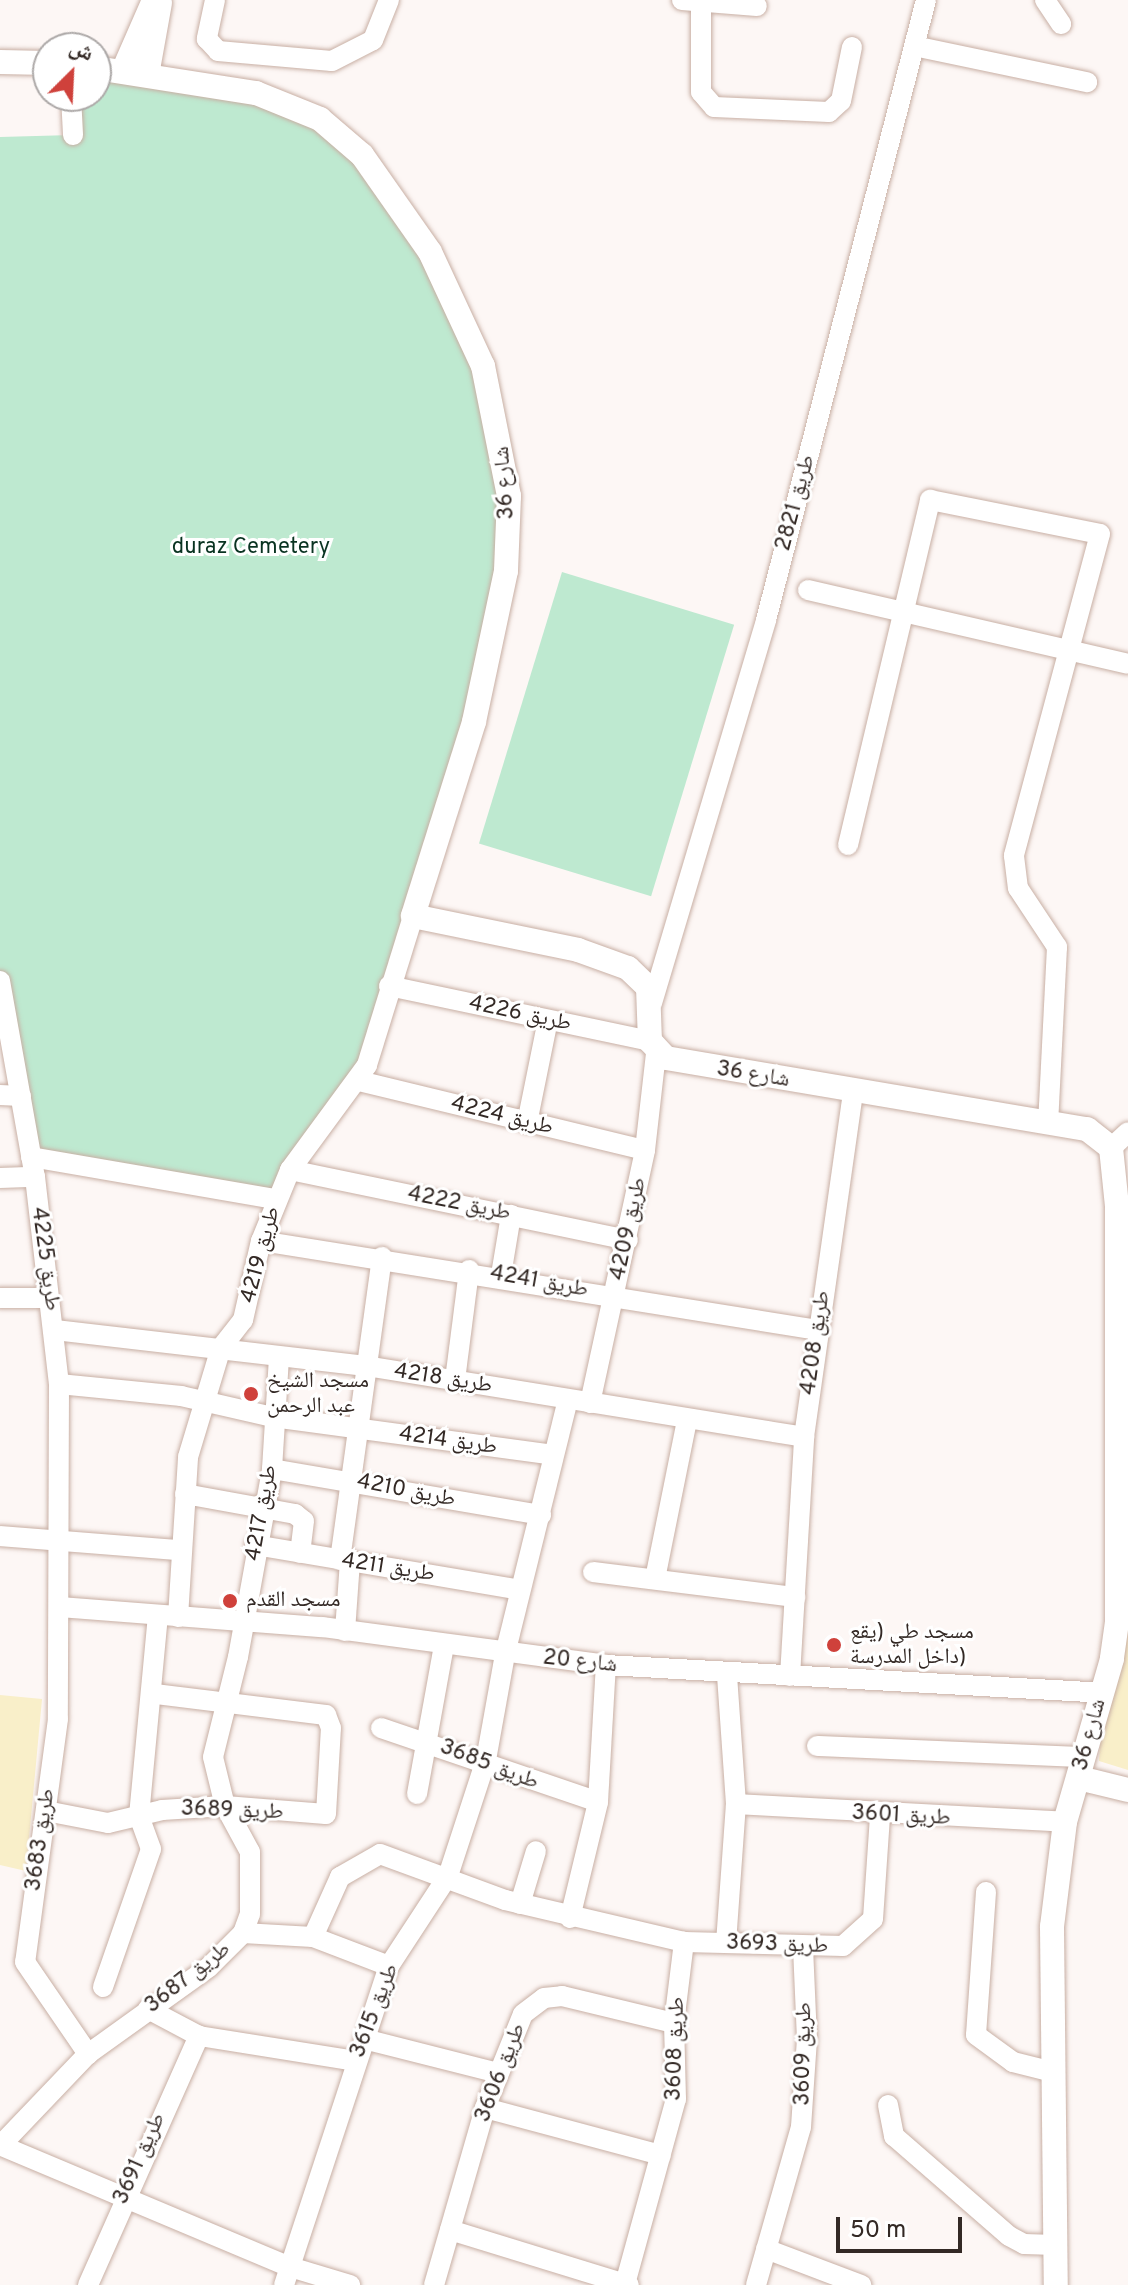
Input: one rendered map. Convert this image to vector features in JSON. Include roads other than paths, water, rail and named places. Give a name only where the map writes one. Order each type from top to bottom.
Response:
[{"type":"street","points":[[135,73],[154,0]]},
{"type":"street","points":[[135,73],[161,0]]},
{"type":"street","points":[[215,0],[207,39],[218,51],[332,61],[373,40],[389,0]]},
{"type":"street","points":[[682,0],[757,6]]},
{"type":"street","points":[[701,0],[701,92],[714,107],[829,112],[841,101],[852,47]]},
{"type":"street","name":"طريق 2821","points":[[652,1003],[766,620],[926,0]]},
{"type":"street","points":[[1045,0],[1061,24]]},
{"type":"street","points":[[914,46],[1087,82]]},
{"type":"street","points":[[0,62],[32,63]]},
{"type":"street","name":"شارع 36","points":[[112,70],[256,93],[297,108],[362,155],[430,252],[490,387],[509,496],[506,571],[474,722],[413,916]]},
{"type":"street","points":[[72,112],[73,135]]},
{"type":"street","points":[[848,845],[930,500],[1090,528],[1102,544],[1013,867],[1018,888],[1057,947],[1048,1122]]},
{"type":"street","points":[[808,590],[1128,664]]},
{"type":"street","points":[[413,916],[614,963],[648,987],[652,1003],[653,1047]]},
{"type":"street","name":"طريق 4219","points":[[168,1616],[185,1494],[203,1402],[221,1348],[243,1320],[261,1241],[275,1199],[290,1170],[359,1081],[413,916]]},
{"type":"street","name":"طريق 4225","points":[[0,981],[10,1095],[33,1167],[55,1330],[59,1384],[55,1539],[60,1607]]},
{"type":"street","name":"طريق 4226","points":[[389,986],[548,1020],[653,1047]]},
{"type":"street","points":[[527,1123],[548,1020]]},
{"type":"street","name":"شارع 36","points":[[653,1047],[689,1066],[1048,1122],[1087,1129],[1119,1140],[1117,1622],[1065,1822],[1052,1927],[1050,2071],[1056,2285]]},
{"type":"street","name":"طريق 4209","points":[[590,1403],[628,1240],[645,1150],[653,1047]]},
{"type":"street","name":"طريق 4224","points":[[359,1081],[645,1150]]},
{"type":"street","name":"طريق 4208","points":[[790,1676],[804,1437],[853,1091]]},
{"type":"street","points":[[0,1178],[33,1167],[275,1199]]},
{"type":"street","name":"طريق 4222","points":[[290,1170],[628,1240]]},
{"type":"street","points":[[501,1275],[511,1215]]},
{"type":"street","name":"طريق 4241","points":[[261,1241],[501,1275],[817,1330]]},
{"type":"street","points":[[345,1631],[345,1561],[362,1430],[366,1366],[382,1257]]},
{"type":"street","points":[[455,1380],[469,1270]]},
{"type":"street","points":[[0,1298],[49,1298]]},
{"type":"street","name":"طريق 4218","points":[[55,1330],[366,1366],[804,1437]]},
{"type":"street","name":"طريق 4217","points":[[245,1621],[255,1545],[272,1469],[279,1357]]},
{"type":"street","name":"طريق 4214","points":[[59,1384],[203,1402],[273,1417],[553,1455]]},
{"type":"street","points":[[505,1654],[568,1400]]},
{"type":"street","points":[[655,1579],[687,1420]]},
{"type":"street","name":"طريق 4210","points":[[272,1469],[541,1515]]},
{"type":"street","points":[[185,1494],[264,1507],[301,1517],[300,1553]]},
{"type":"street","points":[[0,1536],[179,1550]]},
{"type":"street","name":"طريق 4211","points":[[255,1545],[520,1590]]},
{"type":"street","points":[[593,1572],[795,1597]]},
{"type":"street","name":"شارع 20","points":[[60,1607],[345,1631],[505,1654],[727,1675],[1101,1693]]},
{"type":"street","name":"طريق 3683","points":[[60,1607],[58,1719],[25,1962],[88,2054]]},
{"type":"street","points":[[103,1987],[151,1849],[139,1816],[154,1694],[168,1616]]},
{"type":"street","name":"طريق 3687","points":[[1,2146],[88,2054],[243,1933],[250,1852],[225,1806],[212,1769],[245,1621]]},
{"type":"street","points":[[417,1794],[424,1741],[444,1646]]},
{"type":"street","name":"طريق 3615","points":[[285,2275],[389,1966],[448,1876],[486,1760],[505,1654]]},
{"type":"street","points":[[570,1918],[598,1802],[606,1665]]},
{"type":"street","points":[[726,1943],[736,1804],[727,1675]]},
{"type":"street","points":[[154,1694],[229,1701]]},
{"type":"street","name":"طريق 3689","points":[[46,1811],[108,1823],[139,1816],[225,1806],[326,1814],[331,1728],[326,1715],[229,1701]]},
{"type":"street","name":"طريق 3685","points":[[381,1728],[486,1760],[511,1777],[598,1802]]},
{"type":"street","points":[[817,1746],[1081,1767],[1128,1790]]},
{"type":"street","name":"طريق 3601","points":[[736,1804],[880,1816],[1065,1822]]},
{"type":"street","name":"طريق 3693","points":[[448,1876],[520,1904],[570,1918],[684,1942],[803,1949],[843,1946],[873,1919],[880,1816]]},
{"type":"street","points":[[520,1904],[536,1851]]},
{"type":"street","points":[[313,1937],[340,1877],[359,1861],[398,1856],[448,1876]]},
{"type":"street","points":[[986,1892],[976,2035],[1013,2062],[1050,2071]]},
{"type":"street","points":[[243,1933],[313,1937],[389,1966]]},
{"type":"street","name":"طريق 3608","points":[[450,2230],[627,2285],[678,2086],[674,2023],[684,1942]]},
{"type":"street","name":"طريق 3609","points":[[756,2285],[801,2127],[807,2082],[803,1949]]},
{"type":"street","name":"طريق 3606","points":[[434,2285],[485,2108],[523,2014],[544,1998],[571,1997],[674,2023]]},
{"type":"street","points":[[148,2009],[199,2036],[355,2061]]},
{"type":"street","name":"طريق 3691","points":[[88,2285],[125,2193],[199,2036]]},
{"type":"street","points":[[364,2039],[498,2073]]},
{"type":"street","points":[[888,2105],[894,2136],[1009,2236],[1024,2244],[1055,2245]]},
{"type":"street","points":[[485,2108],[661,2155]]},
{"type":"street","points":[[1,2146],[125,2193],[285,2275],[350,2285]]},
{"type":"street","points":[[766,2249],[861,2285]]},
{"type":"place","name":"مسجد الشيخ عبد الرحمن","points":[[251,1394]]},
{"type":"place","name":"مسجد القدم","points":[[230,1601]]},
{"type":"place","name":"مسجد طي (يقع داخل المدرسة)","points":[[834,1645]]},
{"type":"park label","name":"duraz Cemetery","points":[[251,548]]}]
